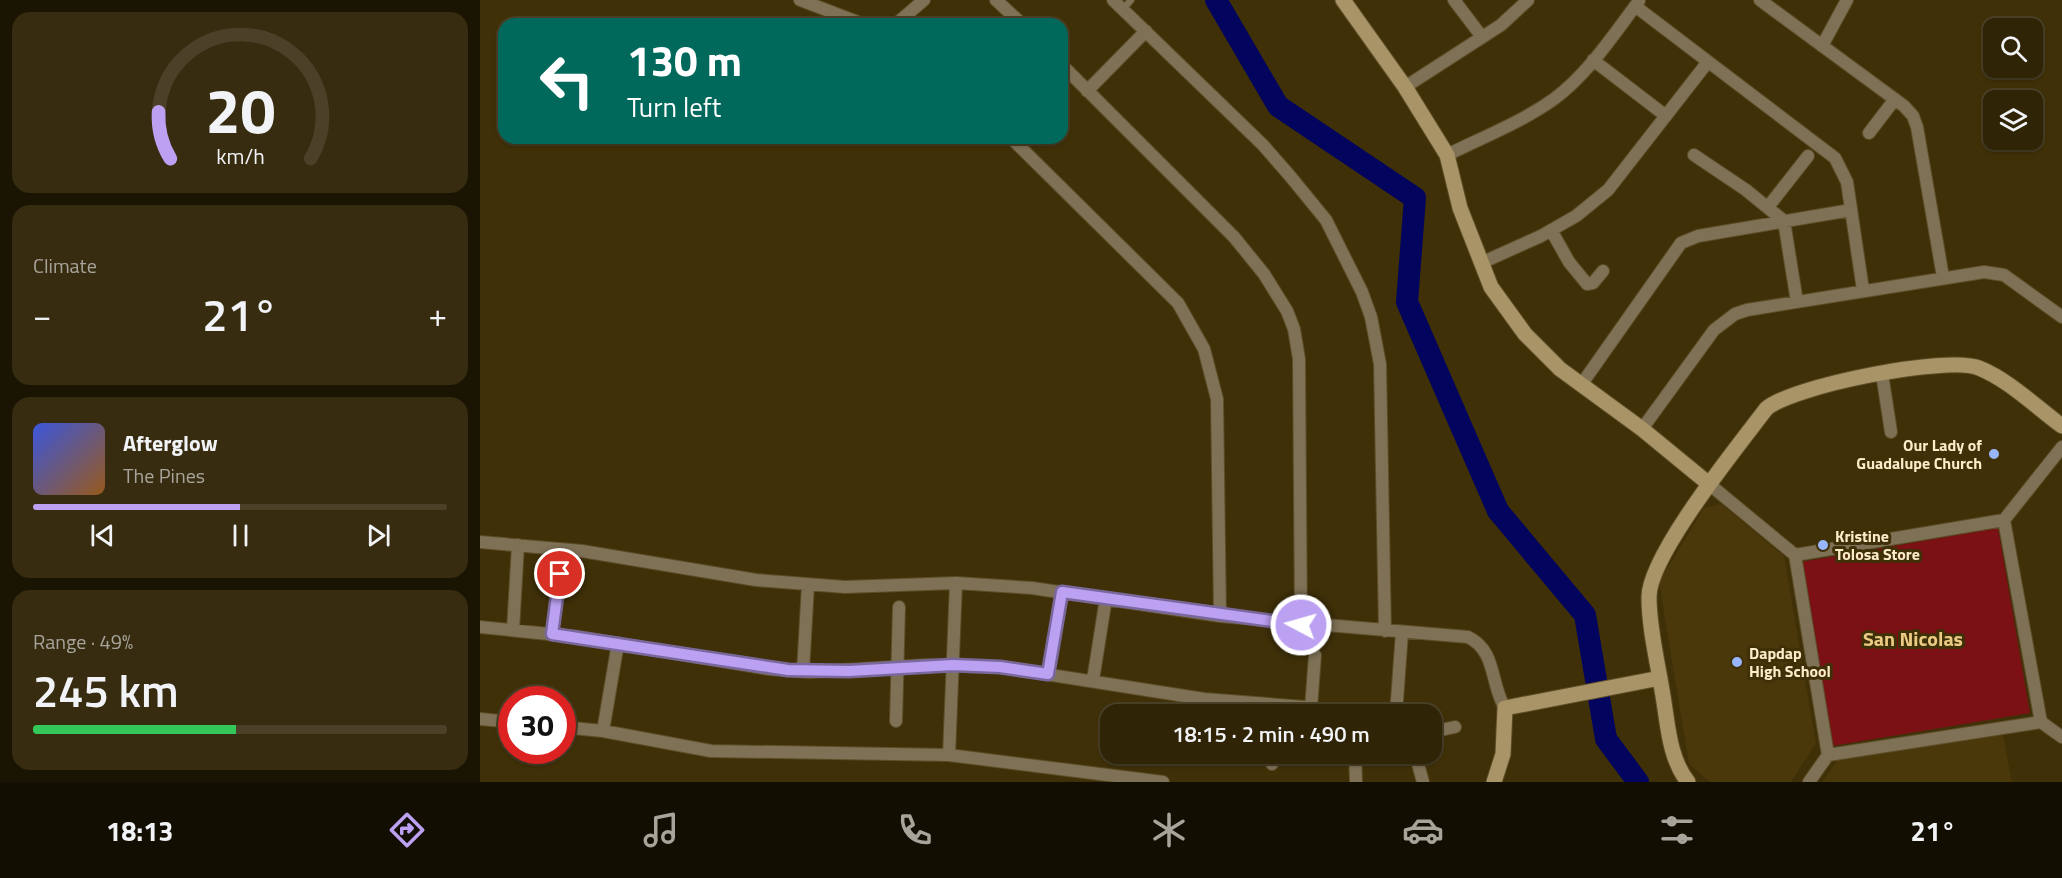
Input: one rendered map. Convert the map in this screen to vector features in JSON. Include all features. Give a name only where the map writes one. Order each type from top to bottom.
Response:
[{"type":"street","points":[[800,0],[848,18]]},
{"type":"street","points":[[903,18],[924,0]]},
{"type":"street","points":[[996,0],[1016,18]]},
{"type":"street","points":[[1113,0],[1127,5],[1146,31],[1263,145],[1290,176],[1326,220],[1362,292],[1371,317],[1380,364],[1385,631]]},
{"type":"street","points":[[1343,0],[1405,87],[1447,155],[1460,208],[1491,287],[1525,334],[1553,363],[1642,429],[1795,555],[1828,755],[1809,782]]},
{"type":"street","points":[[1454,0],[1482,37]]},
{"type":"street","points":[[1405,87],[1501,25],[1528,0]]},
{"type":"street","points":[[1760,0],[1895,99],[1913,116],[1917,127],[1943,277]]},
{"type":"street","points":[[1822,46],[1847,0]]},
{"type":"street","points":[[1447,155],[1556,98],[1593,60],[1638,3],[1707,63],[1835,158],[1847,182],[1863,290]]},
{"type":"street","points":[[1087,91],[1146,31]]},
{"type":"street","points":[[1593,60],[1666,116]]},
{"type":"street","points":[[1481,263],[1576,216],[1608,190],[1707,63]]},
{"type":"street","points":[[1068,71],[1234,237],[1264,274],[1287,311],[1294,329],[1299,359],[1301,625]]},
{"type":"street","points":[[1869,133],[1895,99]]},
{"type":"street","points":[[1017,144],[1178,303],[1204,349],[1217,399],[1220,615]]},
{"type":"street","points":[[1694,155],[1768,207],[1784,222],[1797,302]]},
{"type":"street","points":[[1768,207],[1808,156]]},
{"type":"street","points":[[1581,385],[1681,243],[1698,236],[1851,210]]},
{"type":"street","points":[[1551,230],[1569,262],[1587,284],[1593,283],[1603,271]]},
{"type":"street","points":[[1642,429],[1714,330],[1725,320],[1747,310],[1984,272],[2004,275],[2062,317]]},
{"type":"street","points":[[1688,782],[1674,757],[1660,678],[1649,596],[1653,577],[1709,484],[1775,400],[1815,386],[1882,374],[1951,365],[1977,367],[1999,379],[2062,426]]},
{"type":"street","points":[[1882,374],[1891,432]]},
{"type":"street","points":[[1795,555],[2004,520],[2062,447]]},
{"type":"street","points":[[2004,520],[2041,722],[2062,737]]},
{"type":"street","points":[[480,542],[582,551],[711,574],[808,585],[845,587],[956,583],[1062,592],[1301,625],[1468,637],[1479,642],[1491,663],[1498,694],[1505,708],[1503,754],[1495,782]]},
{"type":"street","points":[[513,630],[518,545]]},
{"type":"street","points":[[552,634],[560,574]]},
{"type":"street","points":[[949,755],[956,583]]},
{"type":"street","points":[[803,671],[808,585]]},
{"type":"street","points":[[1048,674],[1062,592]]},
{"type":"street","points":[[1093,680],[1106,598]]},
{"type":"street","points":[[896,721],[899,607]]},
{"type":"street","points":[[480,627],[618,643],[769,669],[803,671],[953,665],[1000,667],[1236,704]]},
{"type":"street","points":[[1396,704],[1402,632]]},
{"type":"street","points":[[603,731],[618,643]]},
{"type":"street","points":[[1311,704],[1315,655]]},
{"type":"street","points":[[1505,708],[1660,678]]},
{"type":"street","points":[[480,719],[498,721]]},
{"type":"street","points":[[1828,755],[2041,722]]},
{"type":"street","points":[[1442,730],[1455,727]]},
{"type":"street","points":[[576,728],[603,731],[711,751],[949,755],[1163,782]]},
{"type":"street","points":[[1355,764],[1356,782]]},
{"type":"street","points":[[1418,764],[1423,782]]},
{"type":"shaded area","name":"Dapdap High School","points":[[1721,504],[1784,556],[1816,743],[1791,782],[1710,782],[1689,764],[1659,582],[1704,508]]},
{"type":"shaded area","points":[[1998,528],[2030,713],[1832,746],[1801,562]]},
{"type":"shaded area","points":[[2003,735],[2012,782],[1822,782],[1839,758]]},
{"type":"waterway","points":[[1216,0],[1278,106],[1415,198],[1407,302],[1498,511],[1585,615],[1606,739],[1638,782]]},
{"type":"place","name":"Our Lady of Guadalupe Church","points":[[1994,454]]},
{"type":"place","name":"Kristine Tolosa Store","points":[[1823,545]]},
{"type":"place","name":"Dapdap High School","points":[[1737,662]]},
{"type":"district","name":"San Nicolas","points":[[1913,638]]},
{"type":"route","points":[[560,574],[552,634],[769,669],[810,672],[908,665],[953,665],[1000,667],[1048,674],[1062,592],[1301,625]]}]
